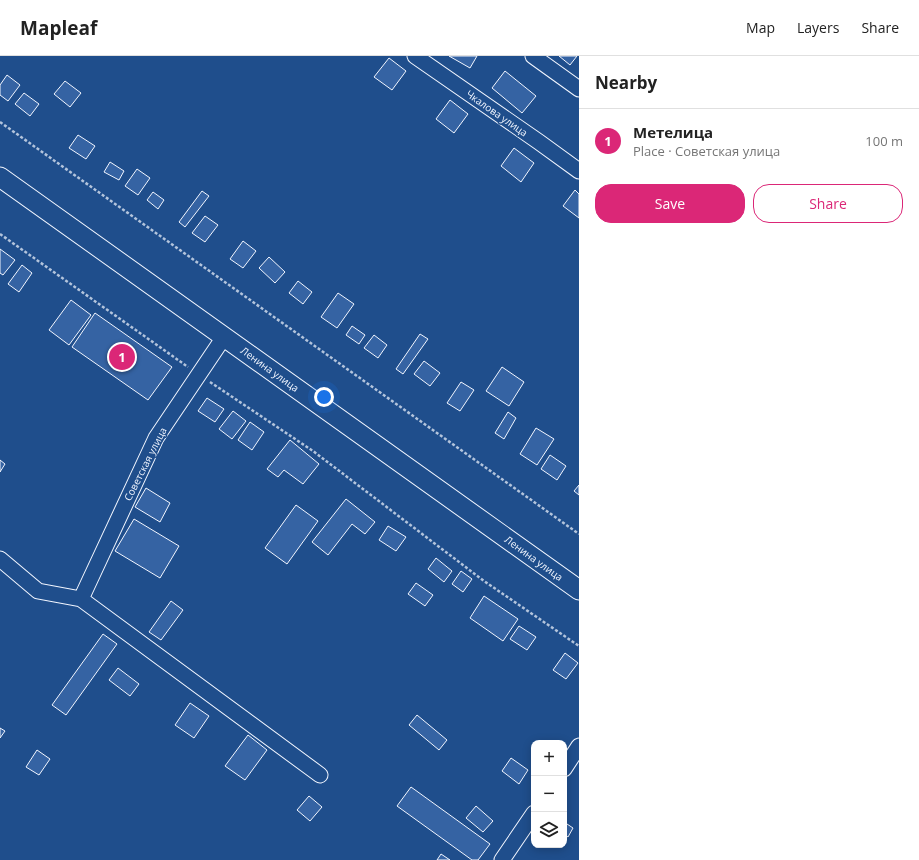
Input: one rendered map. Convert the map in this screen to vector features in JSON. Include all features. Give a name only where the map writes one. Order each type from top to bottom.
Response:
[{"type":"main road","name":"Ленина улица","points":[[0,177],[579,590]]},
{"type":"street","name":"Чкалова улица","points":[[415,56],[539,142],[579,172]]},
{"type":"street","points":[[533,56],[579,89]]},
{"type":"street","name":"Советская улица","points":[[81,599],[156,438],[224,337]]},
{"type":"street","points":[[0,559],[38,591],[81,599],[320,775]]},
{"type":"street","points":[[567,764],[579,746]]},
{"type":"street","points":[[502,860],[531,817]]},
{"type":"path","points":[[0,122],[579,534]]},
{"type":"path","points":[[0,234],[198,374],[313,451],[484,582],[579,646]]},
{"type":"building","points":[[449,56],[477,56],[470,68]]},
{"type":"building","points":[[559,56],[577,56],[570,65]]},
{"type":"building","points":[[389,58],[406,71],[392,90],[374,77]]},
{"type":"building","points":[[505,71],[536,96],[522,113],[492,88]]},
{"type":"building","points":[[7,75],[20,85],[8,101],[0,95],[0,85]]},
{"type":"building","points":[[65,81],[81,93],[70,107],[54,94]]},
{"type":"building","points":[[24,93],[39,104],[30,116],[15,104]]},
{"type":"building","points":[[450,100],[468,114],[454,133],[436,119]]},
{"type":"building","points":[[78,135],[95,146],[86,159],[69,148]]},
{"type":"building","points":[[514,148],[534,163],[521,182],[501,166]]},
{"type":"building","points":[[110,162],[124,171],[119,180],[104,172]]},
{"type":"building","points":[[137,169],[150,178],[138,195],[125,186]]},
{"type":"building","points":[[575,190],[579,194],[579,218],[563,206]]},
{"type":"building","points":[[202,191],[209,196],[185,227],[179,222]]},
{"type":"building","points":[[153,192],[164,200],[158,209],[147,200]]},
{"type":"building","points":[[205,216],[218,225],[205,242],[192,233]]},
{"type":"building","points":[[243,241],[256,251],[243,268],[230,259]]},
{"type":"building","points":[[0,249],[15,260],[3,275],[0,273]]},
{"type":"building","points":[[269,257],[285,272],[275,283],[259,268]]},
{"type":"building","points":[[22,265],[32,273],[19,292],[8,284]]},
{"type":"building","points":[[298,281],[312,292],[303,304],[289,293]]},
{"type":"building","points":[[338,293],[354,304],[337,328],[321,317]]},
{"type":"building","points":[[71,300],[91,315],[69,345],[49,330]]},
{"type":"building","points":[[95,313],[172,367],[148,400],[72,347]]},
{"type":"building","points":[[352,326],[365,335],[359,344],[346,335]]},
{"type":"building","points":[[420,334],[428,339],[403,374],[396,369]]},
{"type":"building","points":[[374,335],[387,345],[378,358],[364,348]]},
{"type":"building","points":[[424,361],[440,373],[430,386],[414,374]]},
{"type":"building","points":[[502,367],[524,382],[509,406],[486,391]]},
{"type":"building","points":[[461,382],[474,390],[460,411],[447,403]]},
{"type":"building","points":[[207,398],[224,409],[215,422],[198,411]]},
{"type":"building","points":[[233,411],[246,421],[232,439],[219,429]]},
{"type":"building","points":[[508,412],[516,418],[504,439],[495,433]]},
{"type":"building","points":[[250,422],[264,432],[252,450],[238,440]]},
{"type":"building","points":[[536,428],[554,439],[537,465],[520,454]]},
{"type":"building","points":[[290,440],[319,464],[303,484],[284,470],[278,477],[267,469]]},
{"type":"building","points":[[550,455],[566,466],[557,480],[541,469]]},
{"type":"building","points":[[0,460],[5,464],[0,472]]},
{"type":"building","points":[[579,485],[579,495],[574,491]]},
{"type":"building","points":[[146,488],[170,503],[160,522],[135,507]]},
{"type":"building","points":[[346,499],[375,522],[365,534],[352,524],[328,555],[312,542]]},
{"type":"building","points":[[296,505],[318,521],[287,564],[265,548]]},
{"type":"building","points":[[134,519],[179,546],[160,578],[115,551]]},
{"type":"building","points":[[388,526],[406,537],[396,551],[379,540]]},
{"type":"building","points":[[436,558],[452,571],[444,582],[428,569]]},
{"type":"building","points":[[461,571],[472,579],[463,592],[452,584]]},
{"type":"building","points":[[416,583],[433,595],[425,606],[408,594]]},
{"type":"building","points":[[484,596],[518,619],[503,641],[470,618]]},
{"type":"building","points":[[171,601],[183,610],[161,640],[149,632]]},
{"type":"building","points":[[519,626],[536,637],[527,650],[510,639]]},
{"type":"building","points":[[103,634],[117,644],[66,715],[52,705]]},
{"type":"building","points":[[565,653],[578,663],[566,679],[553,670]]},
{"type":"building","points":[[118,668],[139,684],[130,696],[109,680]]},
{"type":"building","points":[[190,703],[209,716],[194,738],[175,725]]},
{"type":"building","points":[[417,715],[447,740],[439,750],[409,725]]},
{"type":"building","points":[[0,728],[5,731],[0,738]]},
{"type":"building","points":[[248,735],[267,750],[245,780],[225,766]]},
{"type":"building","points":[[37,750],[50,759],[39,775],[26,767]]},
{"type":"building","points":[[511,758],[528,770],[519,784],[502,771]]},
{"type":"building","points":[[411,787],[490,844],[478,860],[472,860],[397,806]]},
{"type":"building","points":[[309,796],[322,807],[310,821],[297,810]]},
{"type":"building","points":[[476,806],[493,821],[483,832],[466,818]]},
{"type":"building","points":[[567,824],[573,828],[568,837],[567,836]]},
{"type":"building","points":[[441,854],[450,860],[437,860]]},
{"type":"place","name":"Метелица","points":[[122,357]]}]
